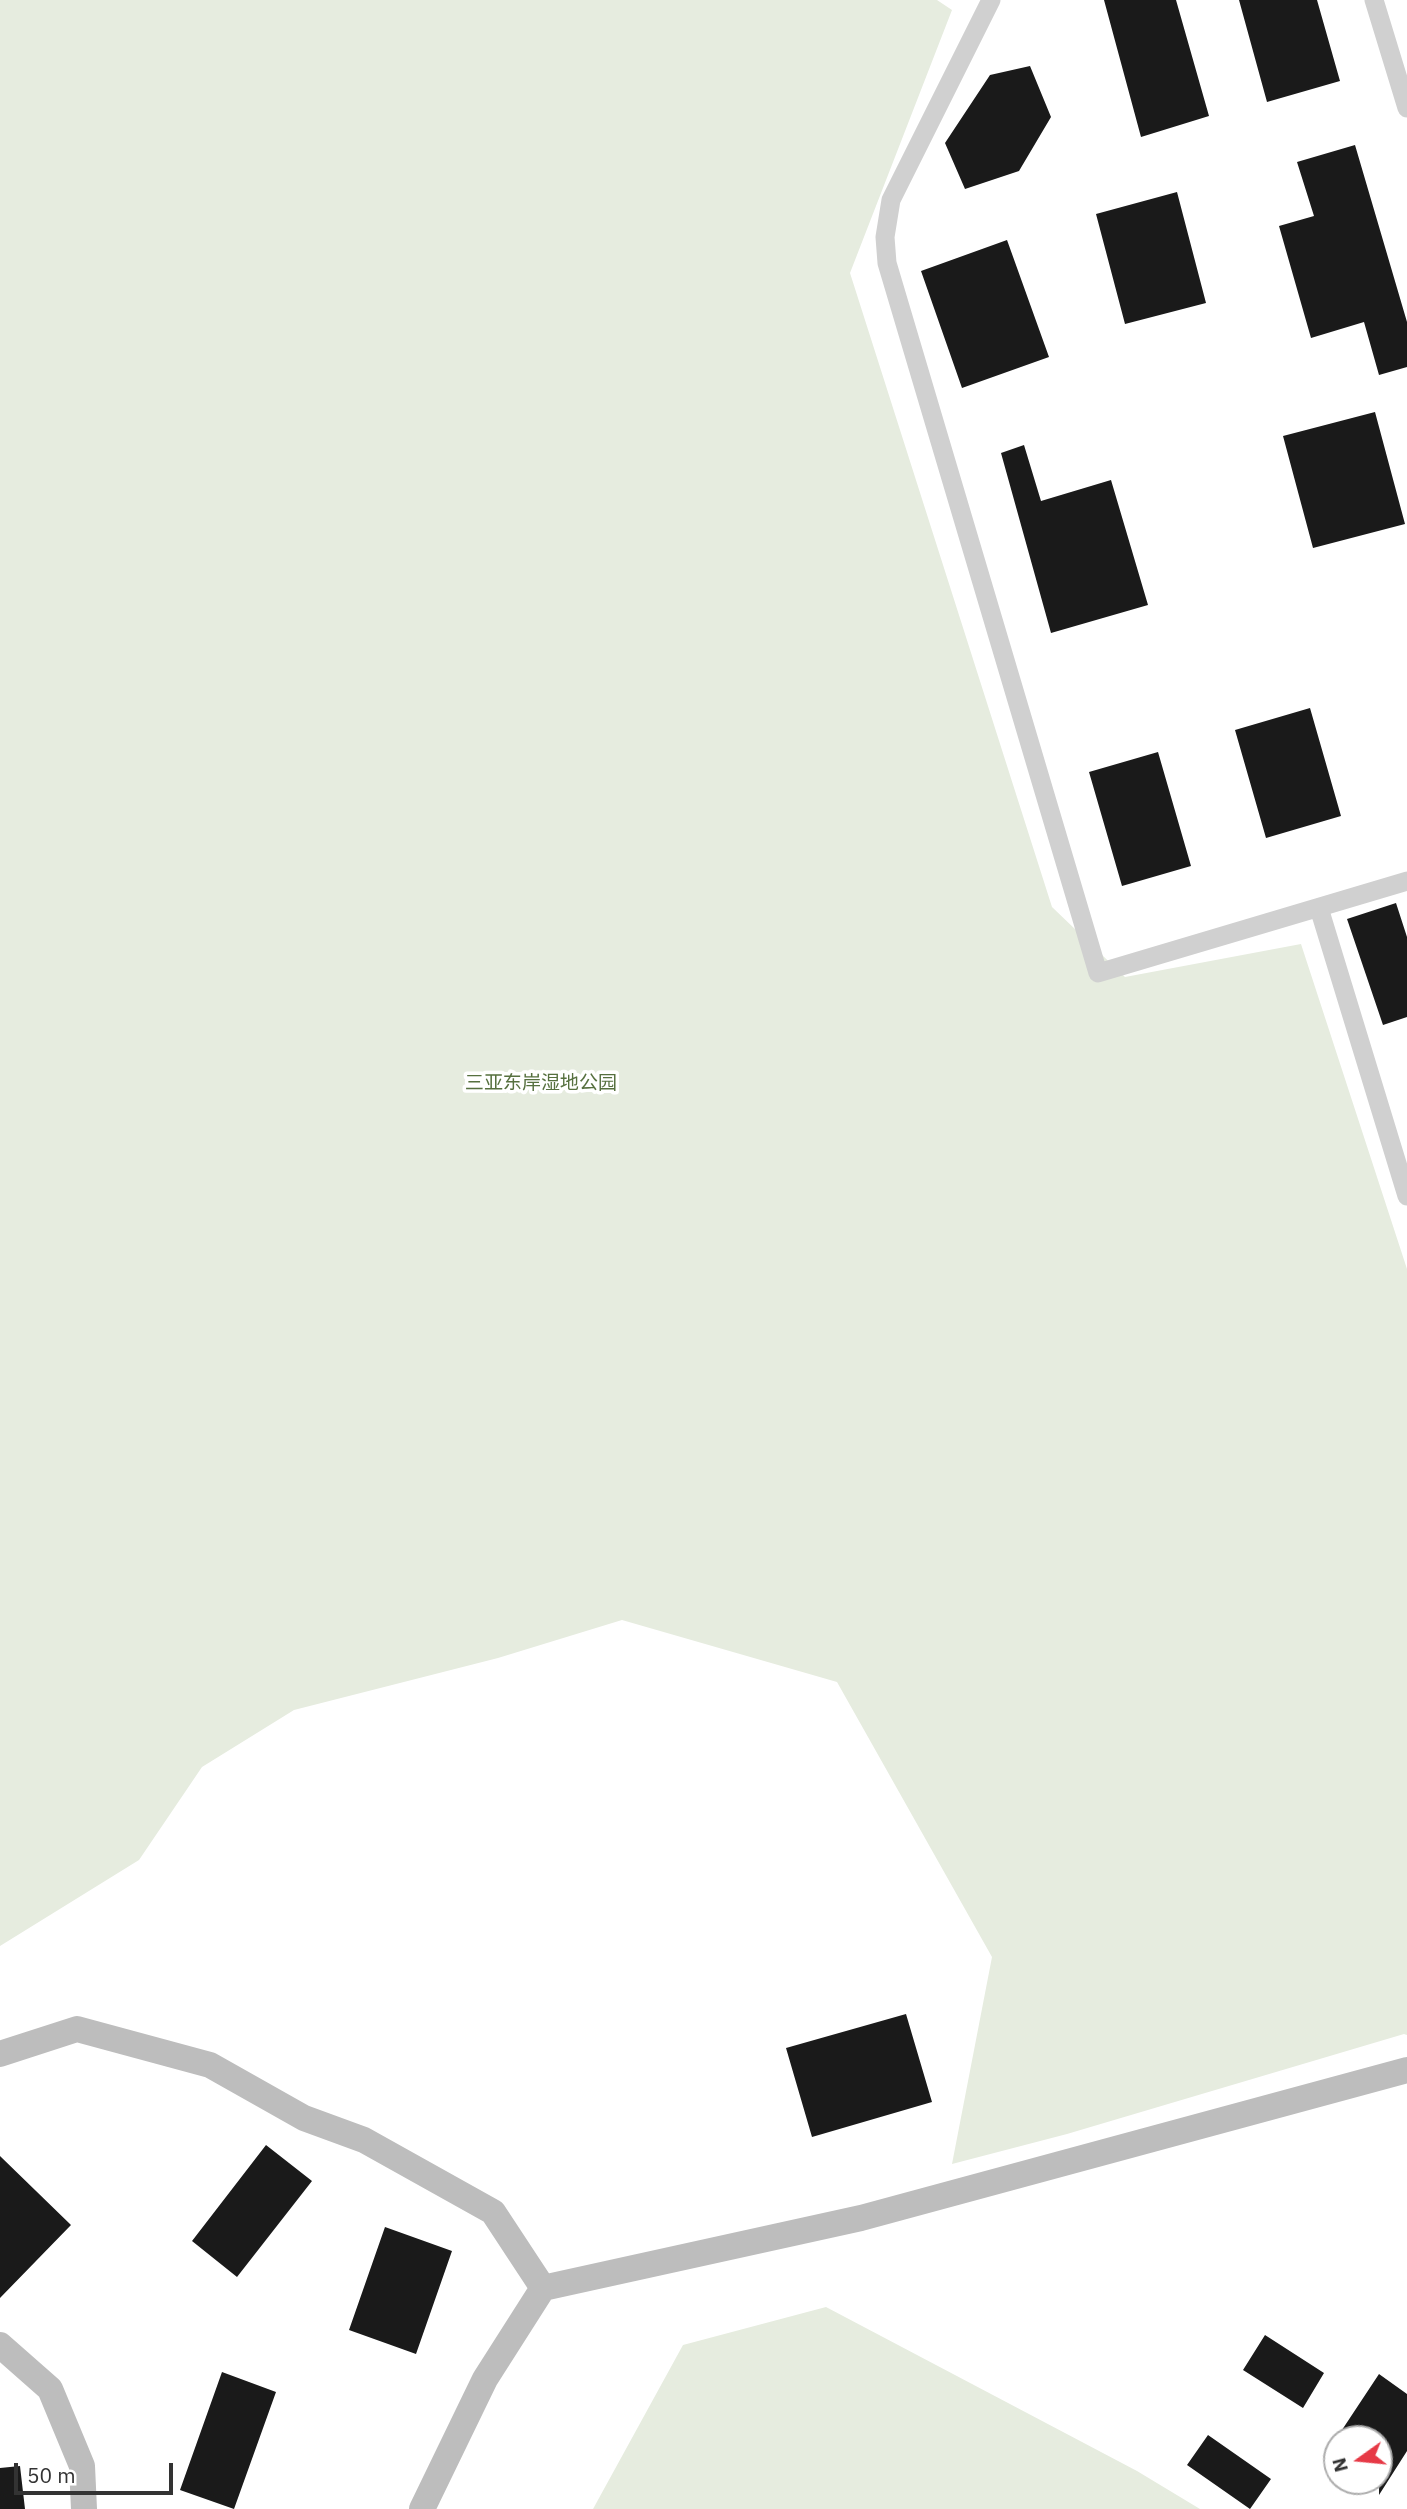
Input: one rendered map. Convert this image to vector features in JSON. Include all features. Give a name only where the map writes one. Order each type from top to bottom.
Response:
[{"type":"street","points":[[991,0],[891,200],[885,237],[887,263],[1098,973],[1407,881]]},
{"type":"street","points":[[1374,0],[1407,108]]},
{"type":"street","points":[[1319,908],[1407,1196]]},
{"type":"street","points":[[0,2054],[77,2029],[209,2065],[304,2118],[364,2140],[493,2212],[543,2288]]},
{"type":"street","points":[[422,2509],[485,2379],[543,2288],[861,2218],[1407,2070]]},
{"type":"street","points":[[0,2345],[50,2389],[82,2466],[84,2509]]},
{"type":"green space","name":"三亚东岸湿地公园","points":[[0,0],[937,0],[952,10],[850,273],[1052,907],[1125,977],[1301,944],[1407,1269],[1407,2035],[1067,2134],[952,2164],[992,1957],[837,1682],[622,1620],[498,1658],[294,1710],[202,1767],[139,1860],[0,1946]]},
{"type":"green space","points":[[826,2307],[1137,2471],[1200,2509],[593,2509],[683,2345]]},
{"type":"building","points":[[1104,0],[1176,0],[1209,116],[1141,137]]},
{"type":"building","points":[[1239,0],[1317,0],[1340,81],[1267,102]]},
{"type":"building","points":[[1030,66],[1051,117],[1019,171],[965,189],[945,143],[990,75]]},
{"type":"building","points":[[1355,145],[1407,322],[1407,367],[1379,375],[1364,322],[1311,338],[1279,226],[1314,216],[1297,162]]},
{"type":"building","points":[[1177,192],[1206,303],[1125,324],[1096,214]]},
{"type":"building","points":[[1007,240],[1049,357],[962,388],[921,271]]},
{"type":"building","points":[[1375,412],[1405,524],[1313,548],[1283,436]]},
{"type":"building","points":[[1024,445],[1041,501],[1111,480],[1148,605],[1051,633],[1001,453]]},
{"type":"building","points":[[1310,708],[1341,816],[1266,838],[1235,730]]},
{"type":"building","points":[[1158,752],[1191,866],[1122,886],[1089,772]]},
{"type":"building","points":[[1396,903],[1407,937],[1407,1017],[1383,1025],[1347,919]]},
{"type":"building","points":[[906,2014],[932,2102],[812,2137],[786,2048]]},
{"type":"building","points":[[266,2145],[312,2181],[237,2277],[192,2241]]},
{"type":"building","points":[[0,2156],[71,2225],[0,2298]]},
{"type":"building","points":[[385,2227],[452,2251],[416,2354],[349,2330]]},
{"type":"building","points":[[1265,2335],[1324,2373],[1303,2408],[1243,2370]]},
{"type":"building","points":[[222,2372],[276,2392],[234,2509],[180,2490]]},
{"type":"building","points":[[1379,2374],[1407,2394],[1407,2451],[1393,2473],[1393,2425],[1345,2425]]},
{"type":"building","points":[[1208,2435],[1271,2479],[1250,2509],[1187,2465]]},
{"type":"building","points":[[20,2466],[25,2509],[0,2509],[0,2468]]}]
